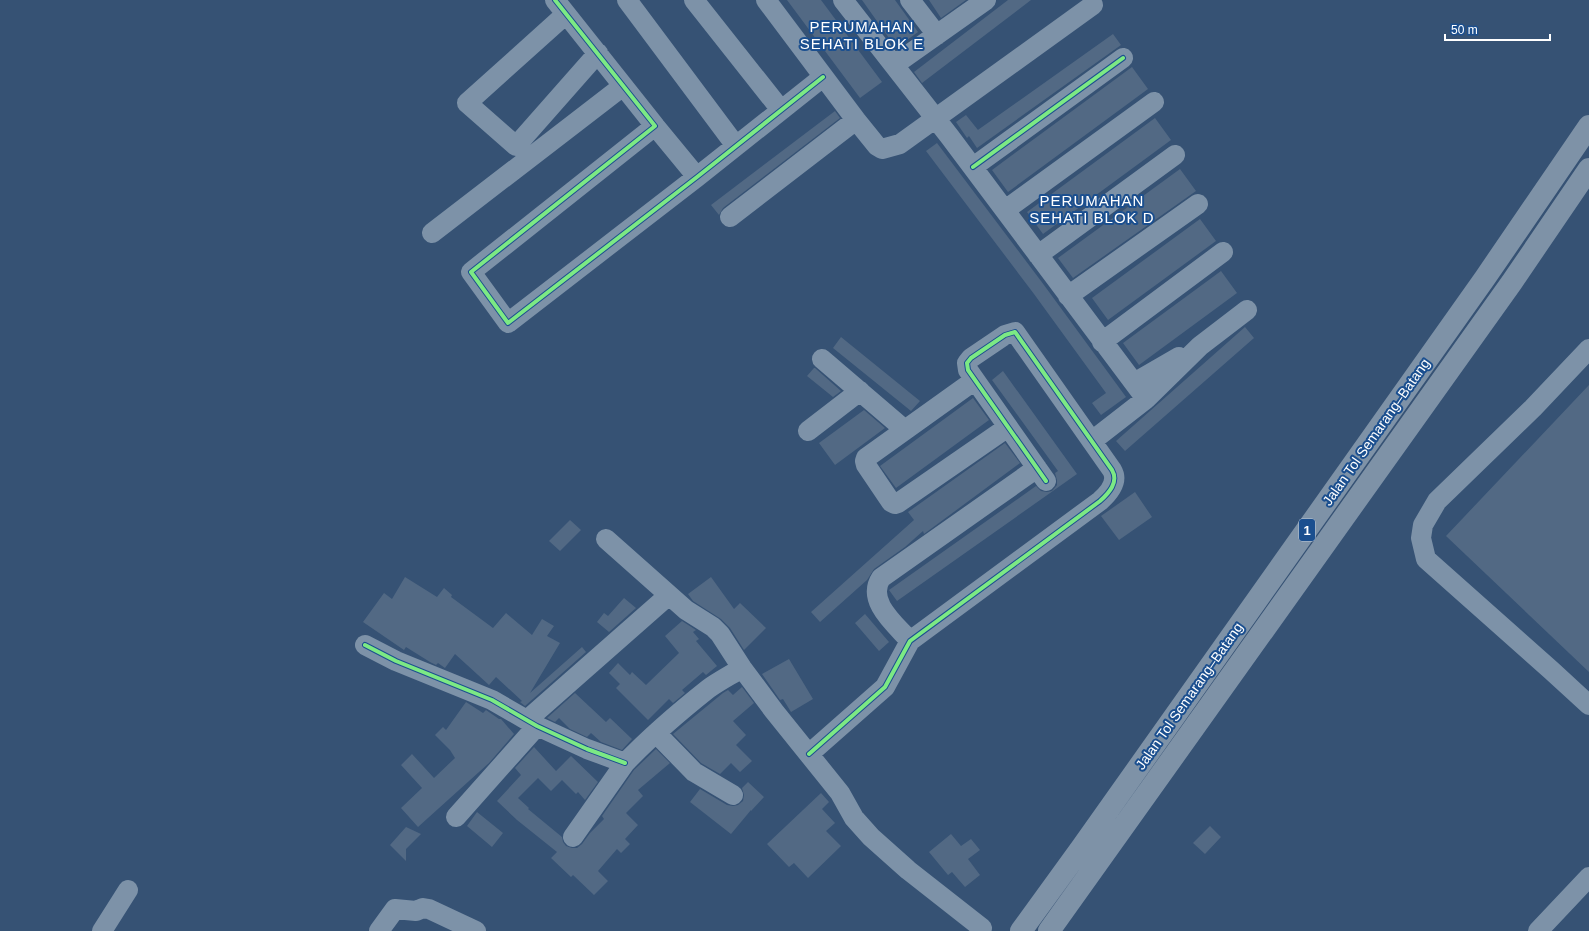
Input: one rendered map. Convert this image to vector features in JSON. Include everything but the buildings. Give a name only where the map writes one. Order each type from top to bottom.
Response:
[{"type":"highway","name":"Jalan Tol Semarang–Batang","points":[[1021,931],[1476,291],[1589,126]]},
{"type":"highway","name":"Jalan Tol Semarang–Batang","points":[[1049,931],[1503,294],[1589,169]]},
{"type":"street","points":[[627,0],[736,146]]},
{"type":"street","points":[[694,0],[781,110]]},
{"type":"street","points":[[766,0],[856,120],[882,150],[900,144],[1093,5]]},
{"type":"street","points":[[843,0],[973,167],[1146,399]]},
{"type":"street","points":[[910,0],[937,35]]},
{"type":"street","points":[[894,65],[982,1]]},
{"type":"street","points":[[522,152],[467,103],[561,7],[697,177]]},
{"type":"street","points":[[522,152],[598,54]]},
{"type":"street","points":[[973,167],[1123,58]]},
{"type":"street","points":[[656,126],[471,272],[508,322],[697,177],[823,76]]},
{"type":"street","points":[[432,233],[522,152],[623,86]]},
{"type":"street","points":[[1005,210],[1154,102]]},
{"type":"street","points":[[730,217],[856,120]]},
{"type":"street","points":[[1038,255],[1175,155]]},
{"type":"street","points":[[1068,296],[1198,204]]},
{"type":"street","points":[[1102,342],[1223,252]]},
{"type":"street","points":[[1092,441],[1146,399],[1200,346],[1247,310]]},
{"type":"street","points":[[809,754],[885,688],[910,641],[1105,497],[1113,486],[1115,474],[1015,332],[1006,335],[971,358],[967,363],[968,370],[1042,475],[881,578],[876,592],[879,605],[910,641]]},
{"type":"street","points":[[1134,383],[1200,346]]},
{"type":"street","points":[[1589,349],[1533,408],[1437,501],[1423,525],[1421,538],[1426,559],[1552,671],[1589,706]]},
{"type":"street","points":[[822,359],[906,430]]},
{"type":"street","points":[[974,380],[866,458],[865,462],[891,502],[895,504],[1008,428]]},
{"type":"street","points":[[808,431],[860,390]]},
{"type":"street","points":[[606,539],[686,610],[716,630],[742,668],[840,793],[854,818],[871,837],[908,870],[982,928]]},
{"type":"street","points":[[456,817],[532,723],[669,595]]},
{"type":"street","points":[[365,644],[396,661],[492,700],[532,723],[587,749],[625,763]]},
{"type":"street","points":[[573,837],[625,763],[656,733],[709,688],[742,668]]},
{"type":"street","points":[[656,733],[694,772],[733,795]]},
{"type":"street","points":[[1538,931],[1589,877]]},
{"type":"street","points":[[102,931],[128,890]]},
{"type":"street","points":[[379,931],[395,909],[416,911],[423,908],[430,909],[476,931]]},
{"type":"street","points":[[416,911],[444,931]]},
{"type":"cycle path","points":[[555,0],[655,126],[471,272],[508,323],[697,177],[823,77]]},
{"type":"cycle path","points":[[973,167],[1123,58]]},
{"type":"cycle path","points":[[809,754],[885,687],[910,641],[1100,501],[1107,494],[1114,483],[1114,474],[1112,470],[1015,332],[1005,335],[971,358],[967,363],[968,370],[1046,481]]},
{"type":"cycle path","points":[[365,645],[396,661],[492,700],[537,726],[587,749],[625,763]]},
{"type":"district","name":"PERUMAHAN SEHATI BLOK E","points":[[862,36]]},
{"type":"district","name":"PERUMAHAN SEHATI BLOK D","points":[[1092,210]]}]
